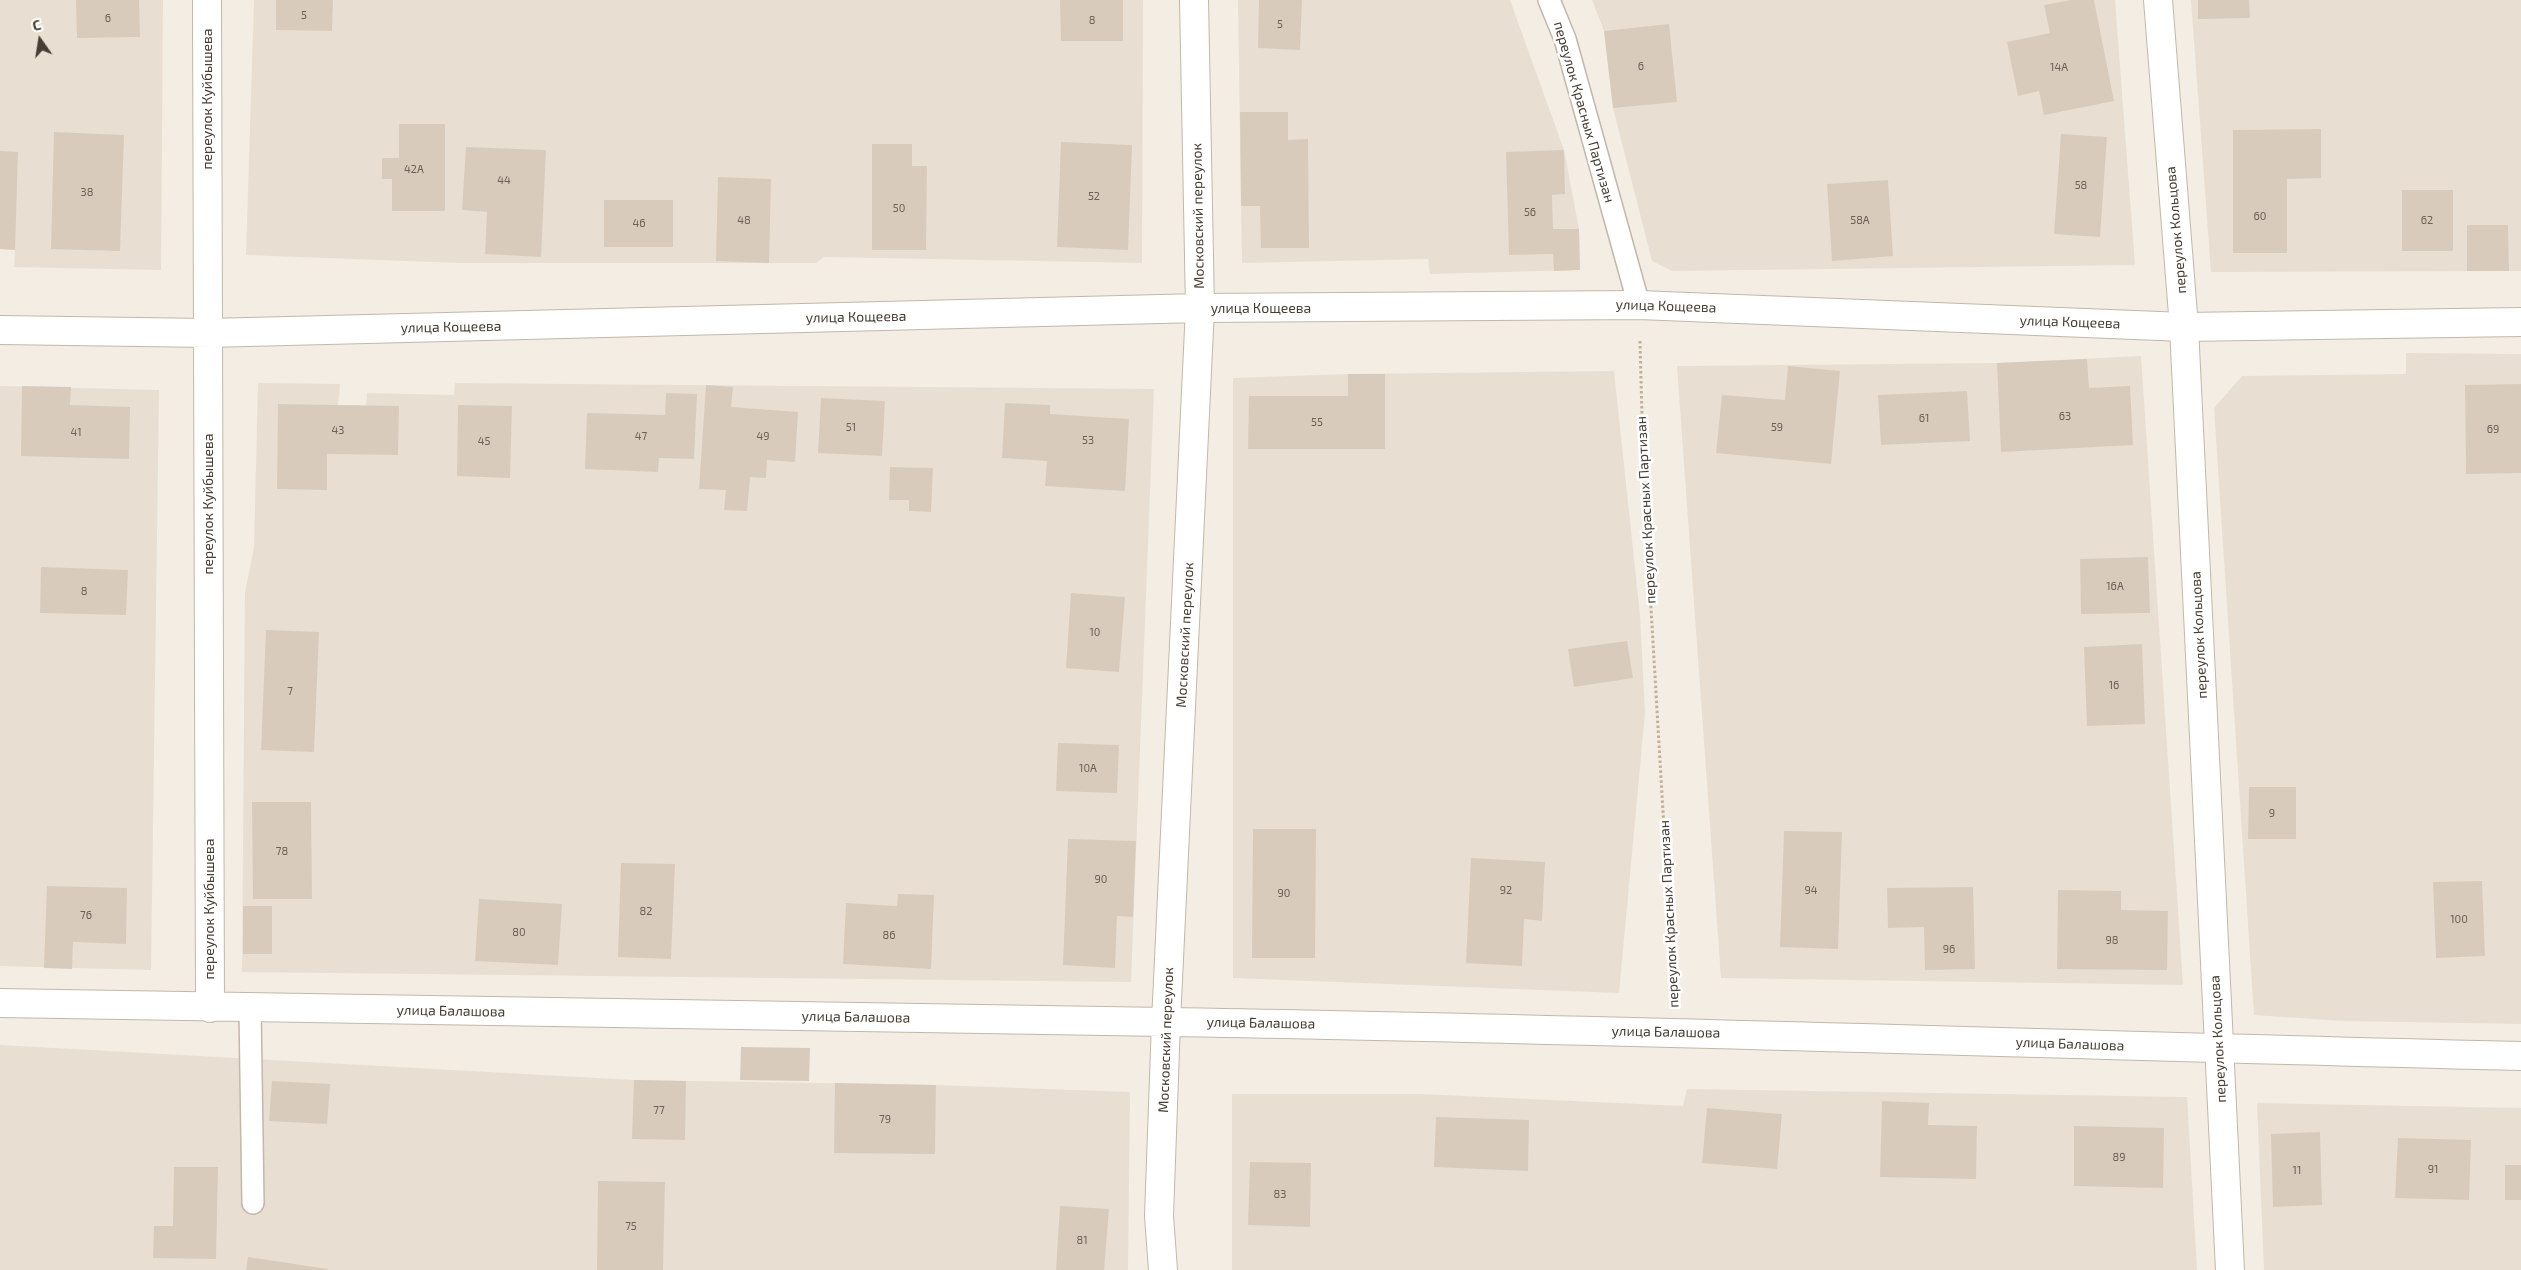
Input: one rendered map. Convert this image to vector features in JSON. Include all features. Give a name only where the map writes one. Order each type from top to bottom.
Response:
[{"type":"street","name":"переулок Куйбышева","points":[[207,0],[210,1008]]},
{"type":"street","name":"Московский переулок","points":[[1164,1270],[1159,1216],[1166,1022],[1200,308],[1194,0]]},
{"type":"street","name":"переулок Кольцова","points":[[2158,0],[2184,327],[2230,1270]]},
{"type":"street","name":"улица Кощеева","points":[[0,330],[208,333],[1200,308],[1639,305],[2184,327],[2521,322]]},
{"type":"street","name":"улица Балашова","points":[[0,1003],[250,1009],[1166,1022],[1676,1032],[2218,1049],[2521,1056]]},
{"type":"lane","name":"переулок Красных Партизан","points":[[1549,0],[1565,39],[1639,305]]},
{"type":"lane","points":[[250,1009],[253,1203]]},
{"type":"path","name":"переулок Красных Партизан","points":[[1639,305],[1644,490],[1676,1032]]},
{"type":"shaded area","points":[[0,0],[163,0],[161,270],[14,267],[15,250],[0,249]]},
{"type":"shaded area","points":[[254,0],[1143,0],[1142,263],[824,257],[816,263],[460,263],[246,255]]},
{"type":"shaded area","points":[[1238,0],[1510,0],[1564,150],[1579,229],[1580,270],[1430,274],[1428,259],[1242,263]]},
{"type":"shaded area","points":[[1592,0],[2115,0],[2135,265],[1672,271],[1652,261],[1613,108],[1604,31]]},
{"type":"shaded area","points":[[2191,0],[2521,0],[2521,271],[2211,272]]},
{"type":"shaded area","points":[[2406,353],[2521,354],[2521,1024],[2342,1021],[2254,1015],[2214,408],[2242,376],[2406,374]]},
{"type":"shaded area","points":[[2141,356],[2183,985],[1721,978],[1677,366],[1997,363]]},
{"type":"shaded area","points":[[1614,371],[1640,615],[1645,713],[1619,993],[1233,978],[1233,378],[1348,374]]},
{"type":"shaded area","points":[[258,383],[340,384],[338,405],[366,406],[367,393],[454,395],[455,383],[1154,389],[1131,982],[242,972],[245,592],[254,548]]},
{"type":"shaded area","points":[[0,386],[159,390],[151,970],[0,966]]},
{"type":"shaded area","points":[[0,1045],[634,1080],[936,1085],[1130,1092],[1128,1270],[0,1270]]},
{"type":"shaded area","points":[[1687,1089],[2187,1097],[2197,1270],[1232,1270],[1232,1094],[1420,1094],[1683,1106]]},
{"type":"shaded area","points":[[2257,1103],[2521,1108],[2521,1270],[2264,1270]]},
{"type":"building","points":[[76,0],[139,0],[140,37],[77,38]]},
{"type":"building","points":[[276,0],[333,0],[332,31],[276,30]]},
{"type":"building","points":[[1060,0],[1123,0],[1123,41],[1061,41]]},
{"type":"building","points":[[1259,0],[1302,0],[1300,50],[1258,48]]},
{"type":"building","points":[[2071,0],[2094,0],[2114,101],[2044,115],[2039,91],[2018,96],[2007,42],[2050,33],[2044,5]]},
{"type":"building","points":[[2198,0],[2249,0],[2250,18],[2198,19]]},
{"type":"building","points":[[1669,24],[1677,102],[1613,108],[1604,31]]},
{"type":"building","points":[[1240,112],[1288,112],[1288,140],[1308,139],[1309,248],[1261,248],[1260,206],[1241,206]]},
{"type":"building","points":[[399,124],[445,124],[445,211],[392,211],[392,179],[382,179],[382,158],[399,158]]},
{"type":"building","points":[[2321,129],[2321,178],[2287,179],[2287,253],[2233,253],[2233,130]]},
{"type":"building","points":[[54,132],[124,135],[120,251],[51,249]]},
{"type":"building","points":[[2061,134],[2107,137],[2100,237],[2054,234]]},
{"type":"building","points":[[1061,142],[1132,145],[1128,250],[1057,247]]},
{"type":"building","points":[[872,144],[912,144],[912,166],[927,166],[926,250],[872,250]]},
{"type":"building","points":[[466,147],[546,150],[541,257],[485,254],[487,212],[462,210]]},
{"type":"building","points":[[1564,150],[1565,194],[1552,195],[1553,229],[1579,229],[1580,270],[1554,271],[1553,254],[1509,255],[1506,152]]},
{"type":"building","points":[[0,151],[18,152],[15,250],[0,249]]},
{"type":"building","points":[[718,177],[771,179],[769,263],[716,261]]},
{"type":"building","points":[[1888,180],[1893,256],[1832,261],[1827,184]]},
{"type":"building","points":[[2402,190],[2453,190],[2453,251],[2402,251]]},
{"type":"building","points":[[604,200],[673,200],[673,247],[604,247]]},
{"type":"building","points":[[2467,225],[2508,225],[2509,271],[2467,271]]},
{"type":"building","points":[[2087,359],[2089,388],[2130,386],[2133,445],[2001,452],[1997,363]]},
{"type":"building","points":[[1788,366],[1840,371],[1831,464],[1716,453],[1722,395],[1785,400]]},
{"type":"building","points":[[1348,374],[1385,374],[1385,449],[1248,449],[1249,396],[1348,396]]},
{"type":"building","points":[[2521,384],[2521,473],[2466,474],[2465,385]]},
{"type":"building","points":[[706,385],[733,387],[731,407],[798,412],[795,462],[767,460],[766,478],[750,477],[747,511],[724,510],[726,490],[699,489]]},
{"type":"building","points":[[22,386],[71,387],[70,405],[130,407],[129,459],[21,456]]},
{"type":"building","points":[[1967,391],[1970,441],[1881,445],[1878,395]]},
{"type":"building","points":[[666,393],[697,394],[694,459],[659,458],[658,472],[585,469],[587,413],[665,415]]},
{"type":"building","points":[[821,398],[885,401],[882,456],[818,453]]},
{"type":"building","points":[[1005,403],[1050,405],[1050,414],[1129,419],[1125,491],[1045,486],[1047,461],[1002,458]]},
{"type":"building","points":[[278,404],[399,406],[398,455],[327,454],[327,490],[277,489]]},
{"type":"building","points":[[458,405],[512,406],[510,478],[457,476]]},
{"type":"building","points":[[890,467],[933,468],[931,512],[909,511],[909,500],[889,500]]},
{"type":"building","points":[[2148,557],[2150,613],[2081,614],[2080,559]]},
{"type":"building","points":[[41,567],[128,570],[126,615],[40,613]]},
{"type":"building","points":[[1071,593],[1125,597],[1119,672],[1066,668]]},
{"type":"building","points":[[266,630],[319,632],[314,752],[261,750]]},
{"type":"building","points":[[1627,641],[1633,678],[1574,687],[1568,649]]},
{"type":"building","points":[[2142,644],[2145,724],[2087,726],[2084,647]]},
{"type":"building","points":[[1058,743],[1119,745],[1117,793],[1056,791]]},
{"type":"building","points":[[2249,787],[2296,787],[2296,839],[2248,839]]},
{"type":"building","points":[[252,802],[311,802],[312,899],[253,899]]},
{"type":"building","points":[[1253,829],[1316,829],[1315,958],[1252,958]]},
{"type":"building","points":[[1784,831],[1842,832],[1838,949],[1780,947]]},
{"type":"building","points":[[1068,839],[1136,841],[1133,917],[1117,916],[1115,968],[1063,965]]},
{"type":"building","points":[[1471,858],[1545,862],[1542,921],[1524,919],[1522,966],[1466,963]]},
{"type":"building","points":[[621,863],[675,864],[671,959],[618,957]]},
{"type":"building","points":[[2482,881],[2485,956],[2436,958],[2433,882]]},
{"type":"building","points":[[47,886],[127,888],[126,944],[73,942],[72,969],[44,968]]},
{"type":"building","points":[[1973,887],[1975,969],[1925,970],[1924,927],[1888,928],[1887,888]]},
{"type":"building","points":[[2058,890],[2121,891],[2121,910],[2168,911],[2167,970],[2057,969]]},
{"type":"building","points":[[898,894],[934,895],[931,969],[843,964],[846,903],[897,906]]},
{"type":"building","points":[[479,899],[562,904],[558,965],[475,961]]},
{"type":"building","points":[[243,906],[272,906],[272,954],[243,954]]},
{"type":"building","points":[[741,1047],[810,1048],[809,1081],[740,1080]]},
{"type":"building","points":[[634,1080],[686,1081],[685,1140],[632,1139]]},
{"type":"building","points":[[272,1081],[330,1084],[327,1124],[269,1121]]},
{"type":"building","points":[[835,1083],[936,1085],[935,1154],[834,1153]]},
{"type":"building","points":[[1882,1101],[1929,1103],[1928,1125],[1977,1126],[1976,1179],[1880,1177]]},
{"type":"building","points":[[1707,1108],[1782,1114],[1777,1169],[1702,1163]]},
{"type":"building","points":[[1436,1117],[1529,1120],[1528,1171],[1434,1167]]},
{"type":"building","points":[[2074,1126],[2164,1128],[2163,1188],[2074,1186]]},
{"type":"building","points":[[2320,1132],[2322,1205],[2273,1207],[2271,1134]]},
{"type":"building","points":[[2398,1138],[2471,1140],[2469,1200],[2395,1198]]},
{"type":"building","points":[[1250,1162],[1311,1163],[1310,1227],[1248,1225]]},
{"type":"building","points":[[2505,1165],[2521,1165],[2521,1200],[2505,1200]]},
{"type":"building","points":[[174,1167],[218,1167],[216,1259],[153,1258],[154,1226],[173,1226]]},
{"type":"building","points":[[598,1181],[665,1182],[663,1270],[597,1270]]},
{"type":"building","points":[[1060,1206],[1109,1209],[1104,1270],[1056,1270]]},
{"type":"building","points":[[248,1257],[328,1269],[328,1270],[246,1270]]}]
